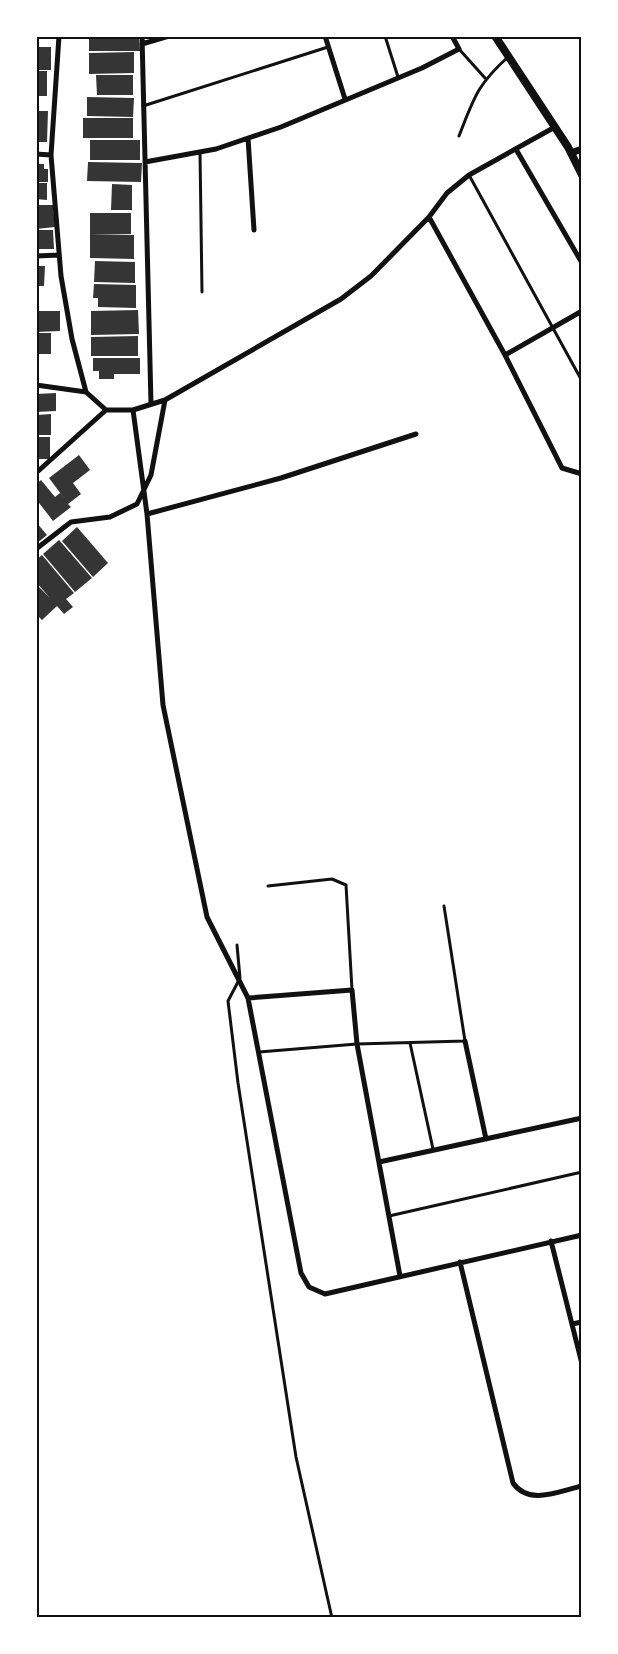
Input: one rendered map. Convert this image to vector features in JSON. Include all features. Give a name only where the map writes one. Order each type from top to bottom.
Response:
[{"type":"main road","points":[[495,36],[555,127],[582,175]]},
{"type":"street","points":[[59,36],[51,155],[59,255],[72,339],[86,392],[106,410],[134,410],[165,400],[341,299],[371,276],[429,217],[447,193],[469,175],[517,151],[555,127]]},
{"type":"street","points":[[142,36],[152,404]]},
{"type":"street","points":[[142,44],[169,36]]},
{"type":"street","points":[[325,36],[345,99]]},
{"type":"street","points":[[145,162],[200,152],[248,138],[398,78],[459,49],[452,36]]},
{"type":"street","points":[[248,138],[254,230]]},
{"type":"street","points":[[571,153],[582,149]]},
{"type":"street","points":[[517,151],[582,263]]},
{"type":"street","points":[[36,154],[51,155]]},
{"type":"street","points":[[429,217],[505,355],[562,468],[582,474]]},
{"type":"street","points":[[36,256],[59,255]]},
{"type":"street","points":[[505,355],[582,311]]},
{"type":"street","points":[[36,385],[86,392]]},
{"type":"street","points":[[36,549],[71,522],[110,517],[137,504],[152,475],[165,400]]},
{"type":"street","points":[[36,473],[106,410]]},
{"type":"street","points":[[134,410],[147,514],[164,705],[207,917],[240,978],[248,998],[300,1273],[309,1287],[325,1294],[582,1235]]},
{"type":"street","points":[[147,514],[281,478],[416,435]]},
{"type":"street","points":[[248,998],[352,990],[357,1044],[400,1276]]},
{"type":"street","points":[[465,1041],[486,1139]]},
{"type":"street","points":[[379,1162],[582,1118]]},
{"type":"street","points":[[551,1241],[582,1364]]},
{"type":"street","points":[[460,1262],[513,1483],[517,1489],[531,1496],[582,1486]]},
{"type":"street","points":[[572,1324],[582,1322]]},
{"type":"lane","points":[[385,36],[398,78]]},
{"type":"lane","points":[[144,106],[329,47]]},
{"type":"lane","points":[[459,49],[485,78]]},
{"type":"lane","points":[[459,136],[485,78],[508,57]]},
{"type":"lane","points":[[200,152],[202,292]]},
{"type":"lane","points":[[469,175],[582,381]]},
{"type":"lane","points":[[268,886],[332,879],[346,885],[352,990]]},
{"type":"lane","points":[[259,1052],[357,1044],[465,1041],[444,906]]},
{"type":"lane","points":[[237,945],[240,978],[228,1002],[238,1083],[296,1457],[332,1618]]},
{"type":"lane","points":[[410,1042],[433,1150]]},
{"type":"lane","points":[[389,1216],[582,1172]]},
{"type":"building","points":[[89,36],[139,36],[140,51],[89,51]]},
{"type":"building","points":[[36,47],[51,47],[51,70],[36,70]]},
{"type":"building","points":[[134,52],[134,73],[89,74],[89,53]]},
{"type":"building","points":[[36,71],[47,71],[47,96],[36,96]]},
{"type":"building","points":[[96,75],[133,75],[133,95],[97,95]]},
{"type":"building","points":[[87,97],[134,98],[133,117],[87,116]]},
{"type":"building","points":[[36,111],[48,111],[47,142],[36,142]]},
{"type":"building","points":[[83,118],[133,118],[133,138],[83,138]]},
{"type":"building","points":[[90,140],[140,140],[140,160],[90,160]]},
{"type":"building","points":[[88,162],[142,163],[141,182],[87,181]]},
{"type":"building","points":[[36,164],[44,164],[44,169],[48,169],[48,182],[36,182]]},
{"type":"building","points":[[36,183],[47,183],[47,200],[36,199]]},
{"type":"building","points":[[112,184],[132,185],[132,210],[111,210]]},
{"type":"building","points":[[36,205],[53,205],[55,227],[36,229]]},
{"type":"building","points":[[90,213],[131,213],[131,234],[90,234]]},
{"type":"building","points":[[36,230],[53,230],[54,249],[36,249]]},
{"type":"building","points":[[90,234],[134,235],[134,259],[90,258]]},
{"type":"building","points":[[95,261],[135,262],[135,283],[94,282]]},
{"type":"building","points":[[36,266],[45,266],[44,286],[36,286]]},
{"type":"building","points":[[94,284],[136,285],[136,308],[98,307],[98,298],[93,298]]},
{"type":"building","points":[[138,310],[139,334],[91,335],[91,311]]},
{"type":"building","points":[[36,311],[60,311],[60,331],[36,332]]},
{"type":"building","points":[[36,333],[51,333],[51,354],[36,354]]},
{"type":"building","points":[[138,336],[138,356],[91,356],[91,337]]},
{"type":"building","points":[[93,358],[140,358],[140,374],[114,374],[114,379],[99,379],[99,371],[93,371]]},
{"type":"building","points":[[56,393],[56,411],[36,412],[36,394]]},
{"type":"building","points":[[51,414],[51,435],[36,435],[36,415]]},
{"type":"building","points":[[36,437],[50,437],[50,459],[36,459]]},
{"type":"building","points":[[79,455],[90,470],[73,483],[81,494],[68,504],[71,507],[53,521],[36,499],[36,484],[41,480],[55,497],[60,493],[64,498],[49,478]]},
{"type":"building","points":[[36,522],[47,535],[36,544]]},
{"type":"building","points":[[77,527],[108,563],[93,577],[62,541]]},
{"type":"building","points":[[59,540],[92,578],[75,592],[43,554]]},
{"type":"building","points":[[42,555],[74,593],[66,599],[73,607],[64,614],[57,606],[42,620],[36,614],[36,584],[50,598],[36,582],[36,560]]}]
